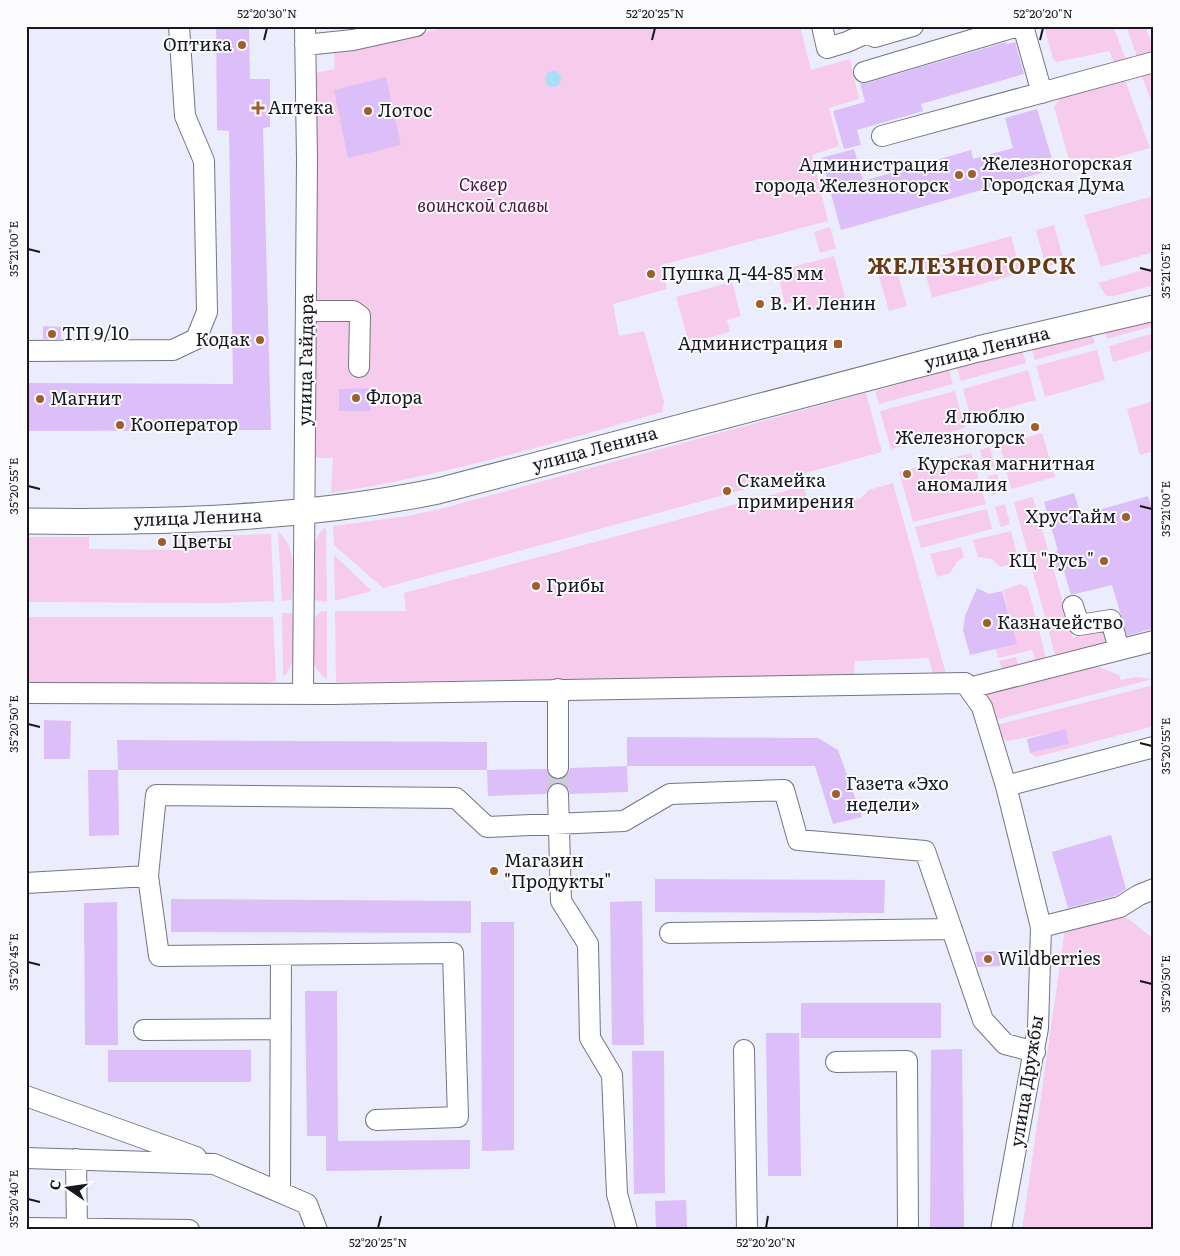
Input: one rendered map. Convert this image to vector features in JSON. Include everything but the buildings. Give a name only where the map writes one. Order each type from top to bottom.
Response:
[{"type":"main road","name":"улица Ленина","points":[[26,521],[215,519],[303,513],[361,506],[438,491],[960,353],[1154,308]]},
{"type":"street","points":[[26,350],[173,350],[196,339],[207,312],[204,161],[185,116],[179,26]]},
{"type":"street","points":[[305,36],[353,40],[416,26]]},
{"type":"street","points":[[822,26],[826,48],[847,42],[867,30],[875,37],[913,26]]},
{"type":"street","points":[[864,72],[1018,26]]},
{"type":"street","points":[[1023,26],[1042,93]]},
{"type":"street","name":"улица Гайдара","points":[[303,694],[306,311],[305,36]]},
{"type":"street","points":[[882,136],[1154,62]]},
{"type":"street","points":[[306,311],[352,311],[360,316],[360,367]]},
{"type":"street","points":[[1073,606],[1079,625],[1111,620],[1119,650]]},
{"type":"street","points":[[26,693],[303,694],[960,683],[965,683],[969,688],[1154,641]]},
{"type":"street","name":"улица Дружбы","points":[[969,688],[982,707],[1006,786],[1041,927],[1038,1028],[1001,1230]]},
{"type":"street","points":[[558,690],[558,768]]},
{"type":"street","points":[[1006,786],[1154,748]]},
{"type":"street","points":[[376,1120],[458,1117],[453,953],[159,956],[148,876],[156,795],[456,798],[487,827],[624,821],[670,794],[784,790],[798,840],[925,851],[983,1020],[1005,1044],[1034,1052]]},
{"type":"street","points":[[558,794],[561,901],[588,944],[590,1038],[612,1076],[617,1194],[627,1230]]},
{"type":"street","points":[[26,883],[148,876]]},
{"type":"street","points":[[1041,927],[1120,908],[1139,895],[1154,889]]},
{"type":"street","points":[[670,933],[952,929]]},
{"type":"street","points":[[280,1192],[281,955]]},
{"type":"street","points":[[144,1030],[281,1029]]},
{"type":"street","points":[[744,1050],[747,1230]]},
{"type":"street","points":[[836,1062],[907,1061],[908,1230]]},
{"type":"street","points":[[26,1096],[214,1164],[307,1204],[317,1230]]},
{"type":"street","points":[[26,1158],[214,1164]]},
{"type":"street","points":[[76,1159],[77,1228]]},
{"type":"street","points":[[26,1228],[188,1230]]},
{"type":"green space","name":"Сквер воинской славы","points":[[453,26],[800,26],[811,70],[850,59],[859,99],[829,108],[839,146],[812,155],[828,221],[661,265],[667,289],[613,304],[619,336],[644,331],[664,402],[662,412],[457,468],[415,478],[331,493],[333,458],[311,458],[315,73],[335,69],[334,52]]},
{"type":"green space","points":[[1044,26],[1113,26],[1128,65],[1117,68],[1109,51],[1057,62],[1053,59]]},
{"type":"green space","points":[[1126,26],[1145,26],[1154,50],[1153,57],[1139,62]]},
{"type":"green space","points":[[1154,70],[1154,108],[1140,72]]},
{"type":"green space","points":[[1124,77],[1150,148],[1072,170],[1054,107],[1061,97]]},
{"type":"green space","points":[[1154,196],[1154,252],[1101,267],[1084,215]]},
{"type":"green space","points":[[1054,225],[1064,262],[1046,267],[1036,230]]},
{"type":"green space","points":[[830,227],[836,248],[820,253],[814,232]]},
{"type":"green space","points":[[1011,236],[1021,273],[932,298],[922,261]]},
{"type":"green space","points":[[834,256],[846,300],[804,312],[801,300],[785,304],[777,271]]},
{"type":"green space","points":[[1154,267],[1154,285],[1114,296],[1106,296],[1098,283]]},
{"type":"green space","points":[[896,268],[907,306],[889,311],[878,273]]},
{"type":"green space","points":[[732,282],[741,316],[727,320],[730,332],[689,343],[676,297]]},
{"type":"green space","points":[[1154,314],[1154,326],[1107,339],[1104,327]]},
{"type":"green space","points":[[1091,331],[1095,343],[1035,360],[1031,347]]},
{"type":"green space","points":[[1154,333],[1154,350],[1113,362],[1109,346]]},
{"type":"green space","points":[[1022,350],[1026,363],[961,381],[957,368]]},
{"type":"green space","points":[[1097,350],[1105,380],[1045,397],[1036,366]]},
{"type":"green space","points":[[949,370],[953,384],[879,404],[875,391]]},
{"type":"green space","points":[[1028,370],[1036,400],[971,418],[963,389]]},
{"type":"green space","points":[[955,391],[965,428],[891,449],[880,411]]},
{"type":"green space","points":[[866,393],[882,452],[383,588],[334,545],[333,526],[408,516],[444,508]]},
{"type":"green space","points":[[1154,401],[1154,451],[1140,455],[1127,409]]},
{"type":"green space","points":[[1042,433],[1055,477],[1011,489],[1000,445]]},
{"type":"green space","points":[[990,447],[995,467],[985,469],[980,450]]},
{"type":"green space","points":[[971,453],[986,504],[913,522],[899,472]]},
{"type":"green space","points":[[997,474],[1001,492],[992,495],[987,476]]},
{"type":"green space","points":[[893,483],[946,674],[933,675],[929,658],[855,661],[854,676],[336,682],[335,611],[406,611],[404,593],[804,486],[810,511],[861,498],[869,490]]},
{"type":"green space","points":[[1033,497],[1073,638],[1108,630],[1110,645],[1057,662],[1014,502]]},
{"type":"green space","points":[[1005,504],[1010,524],[1001,527],[995,507]]},
{"type":"green space","points":[[987,509],[992,529],[921,548],[915,527]]},
{"type":"green space","points":[[326,527],[327,602],[315,600],[312,596],[311,568],[315,541]]},
{"type":"green space","points":[[1011,531],[1019,562],[1000,567],[992,559],[978,557],[973,540]]},
{"type":"green space","points":[[278,532],[289,545],[291,554],[293,573],[292,600],[282,601]]},
{"type":"green space","points":[[271,534],[274,601],[218,603],[26,602],[26,537],[89,537],[89,549],[175,550],[175,537]]},
{"type":"green space","points":[[961,547],[964,557],[957,562],[950,573],[937,577],[930,554]]},
{"type":"green space","points":[[334,555],[372,591],[335,601]]},
{"type":"green space","points":[[1020,584],[1028,588],[1046,658],[1042,666],[1026,670],[1002,669],[999,661],[1016,657],[1018,664],[1035,659],[1032,650],[998,658],[996,649],[1016,644],[1003,590]]},
{"type":"green space","points":[[327,611],[327,679],[316,668],[311,645],[312,621],[320,612]]},
{"type":"green space","points":[[282,613],[294,613],[295,638],[292,663],[283,677]]},
{"type":"green space","points":[[26,617],[273,617],[276,681],[263,684],[26,685]]},
{"type":"green space","points":[[1094,665],[1119,675],[1121,680],[1135,677],[1153,679],[995,720],[987,693]]},
{"type":"green space","points":[[1154,685],[1154,726],[1036,757],[1030,753],[1069,744],[1066,730],[1007,741],[1001,737],[996,725]]},
{"type":"green space","points":[[1126,917],[1154,939],[1154,1230],[1022,1230],[1065,929]]},
{"type":"water","points":[[553,71],[561,79],[553,87],[545,79]]},
{"type":"tunnel","points":[[558,768],[558,794]]},
{"type":"place","name":"Оптика","points":[[242,45]]},
{"type":"place","name":"Аптека","points":[[258,108]]},
{"type":"place","name":"Лотос","points":[[368,111]]},
{"type":"place","name":"Железногорская Городская Дума","points":[[972,174]]},
{"type":"place","name":"Администрация города Железногорск","points":[[959,175]]},
{"type":"place","name":"Пушка Д-44-85 мм","points":[[651,274]]},
{"type":"place","name":"В. И. Ленин","points":[[760,304]]},
{"type":"place","name":"ТП 9/10","points":[[52,334]]},
{"type":"place","name":"Кодак","points":[[260,340]]},
{"type":"place","name":"Администрация","points":[[838,344]]},
{"type":"place","name":"Флора","points":[[356,398]]},
{"type":"place","name":"Магнит","points":[[40,399]]},
{"type":"place","name":"Кооператор","points":[[120,425]]},
{"type":"place","name":"Я люблю Железногорск","points":[[1035,427]]},
{"type":"place","name":"Курская магнитная аномалия","points":[[907,474]]},
{"type":"place","name":"Скамейка примирения","points":[[727,491]]},
{"type":"place","name":"ХрусТайм","points":[[1126,517]]},
{"type":"place","name":"Цветы","points":[[162,542]]},
{"type":"place","name":"КЦ \"Русь\"","points":[[1104,561]]},
{"type":"place","name":"Грибы","points":[[536,586]]},
{"type":"place","name":"Казначейство","points":[[987,623]]},
{"type":"place","name":"Газета «Эхо недели»","points":[[836,794]]},
{"type":"place","name":"Магазин \"Продукты\"","points":[[494,871]]},
{"type":"place","name":"Wildberries","points":[[988,959]]},
{"type":"district","name":"ЖЕЛЕЗНОГОРСК","points":[[972,266]]}]
